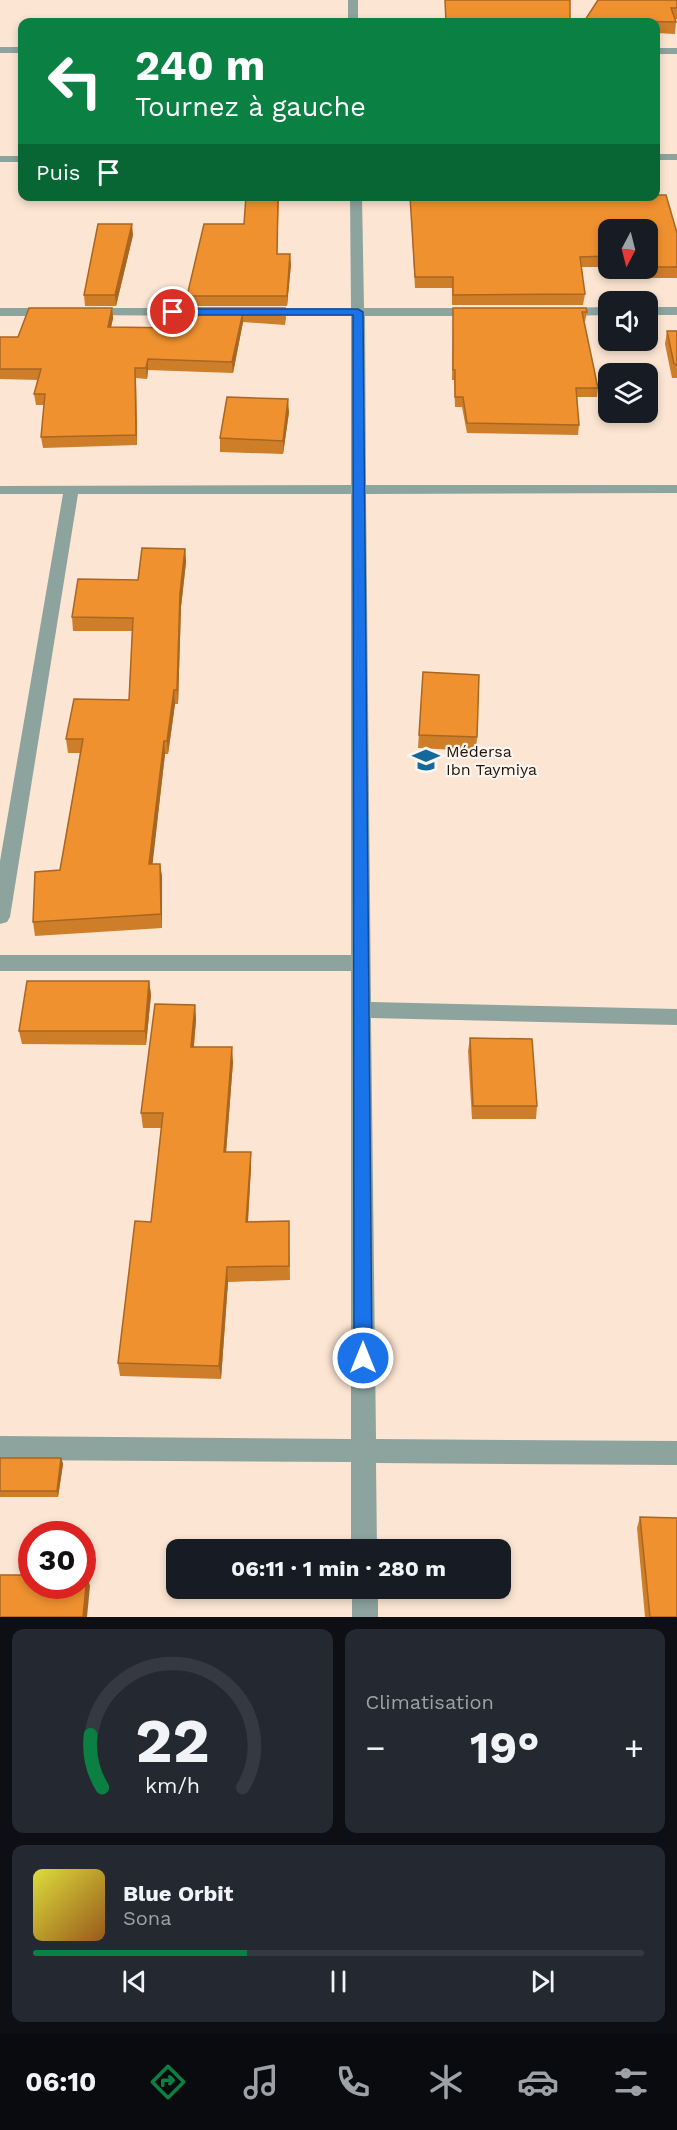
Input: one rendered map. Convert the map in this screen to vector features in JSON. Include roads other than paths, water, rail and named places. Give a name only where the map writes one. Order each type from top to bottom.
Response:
[{"type":"street","points":[[353,0],[353,18]]},
{"type":"street","points":[[0,50],[18,50]]},
{"type":"street","points":[[660,51],[677,51]]},
{"type":"street","points":[[660,157],[677,157]]},
{"type":"street","points":[[0,159],[18,159]]},
{"type":"street","points":[[356,201],[364,1539]]},
{"type":"street","points":[[549,312],[598,311]]},
{"type":"street","points":[[658,311],[677,311]]},
{"type":"street","points":[[0,312],[218,312]]},
{"type":"street","points":[[253,312],[489,312]]},
{"type":"street","points":[[0,490],[677,489]]},
{"type":"street","points":[[0,917],[71,490]]},
{"type":"street","points":[[0,963],[361,963]]},
{"type":"street","points":[[361,1010],[677,1017]]},
{"type":"street","points":[[0,1448],[677,1453]]},
{"type":"street","points":[[364,1599],[365,1617]]},
{"type":"place","name":"Médersa Ibn Taymiya","points":[[426,760]]}]
